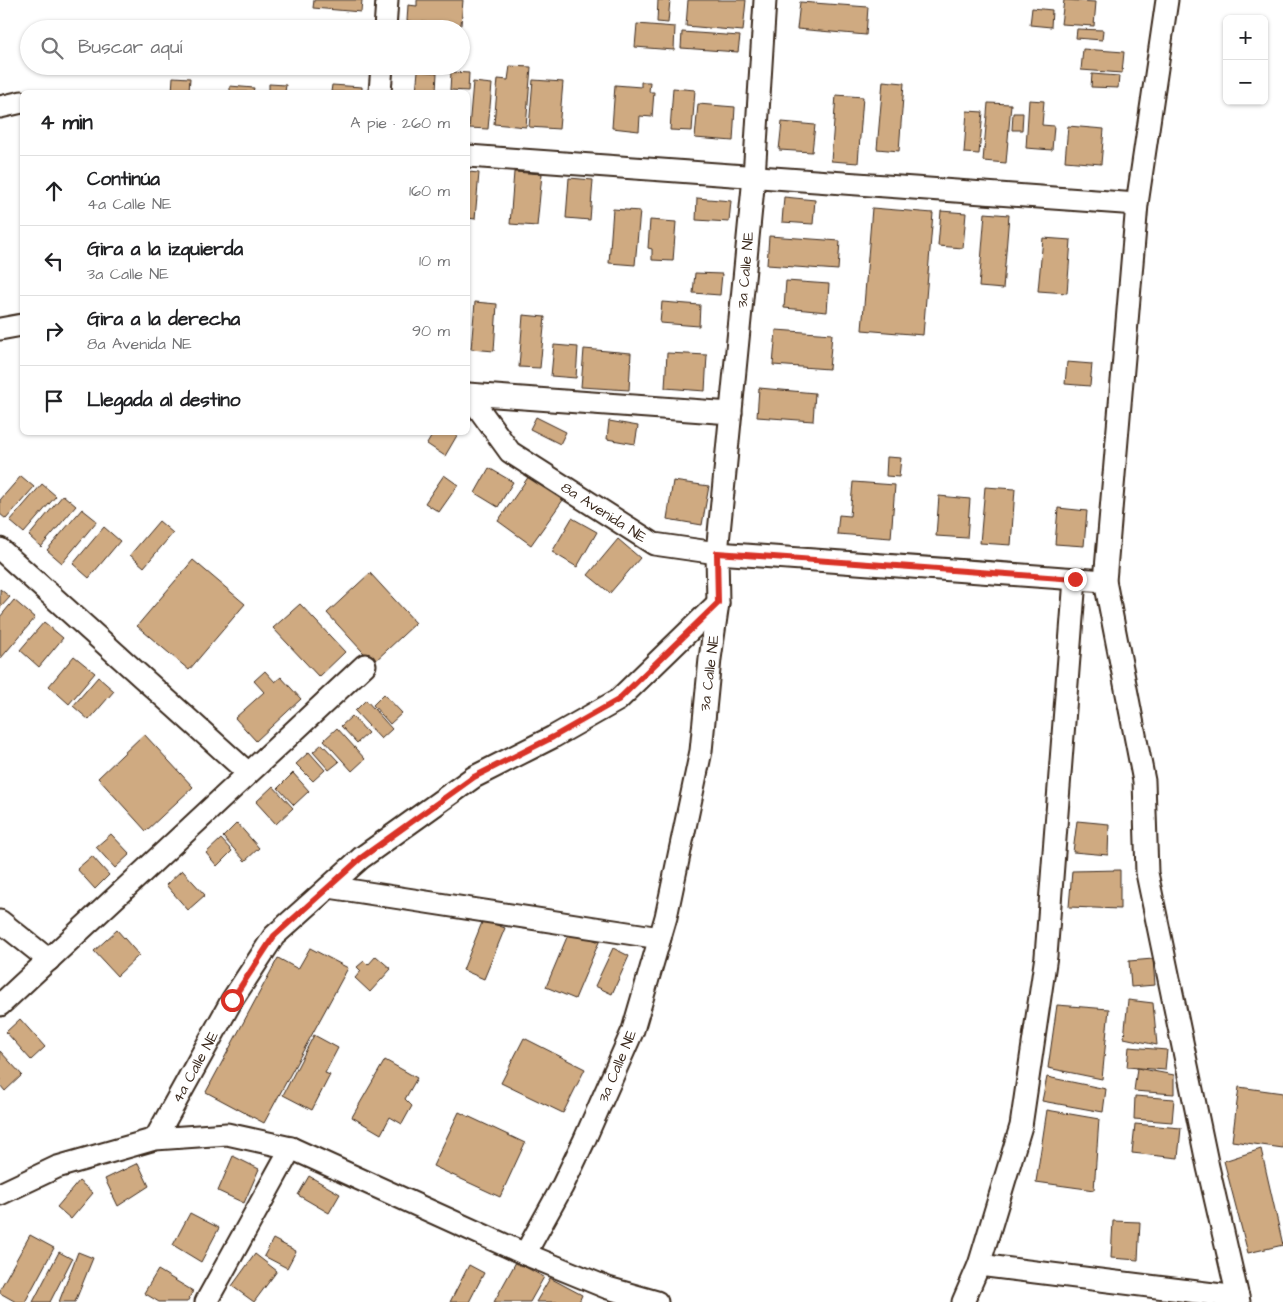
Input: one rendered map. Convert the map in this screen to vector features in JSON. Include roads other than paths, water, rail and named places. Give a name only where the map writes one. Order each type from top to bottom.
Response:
[{"type":"street","points":[[386,20],[387,0]]},
{"type":"street","name":"3a Calle NE","points":[[525,1254],[577,1156],[634,1030],[666,917],[701,751],[710,659],[718,603],[717,553],[754,177],[766,0]]},
{"type":"street","points":[[979,1265],[1238,1300],[1147,873],[1144,781],[1105,581],[1137,204],[1167,0]]},
{"type":"street","points":[[380,90],[381,75]]},
{"type":"street","points":[[0,108],[20,103]]},
{"type":"street","points":[[470,156],[1137,204]]},
{"type":"street","points":[[0,328],[20,325]]},
{"type":"street","points":[[470,394],[731,413]]},
{"type":"street","name":"8a Avenida NE","points":[[470,397],[510,452],[654,544],[717,553],[1105,581]]},
{"type":"street","points":[[0,549],[248,773]]},
{"type":"street","points":[[963,1302],[979,1265],[1021,1126],[1046,956],[1075,579]]},
{"type":"street","name":"4a Calle NE","points":[[155,1139],[232,1000],[274,936],[361,858],[474,777],[553,737],[618,700],[718,603]]},
{"type":"street","points":[[0,1005],[365,665]]},
{"type":"street","points":[[329,886],[660,938]]},
{"type":"street","points":[[0,921],[49,960]]},
{"type":"street","points":[[0,1194],[57,1167],[155,1139],[227,1134],[291,1148],[613,1295],[657,1302]]},
{"type":"street","points":[[206,1302],[291,1148]]}]
